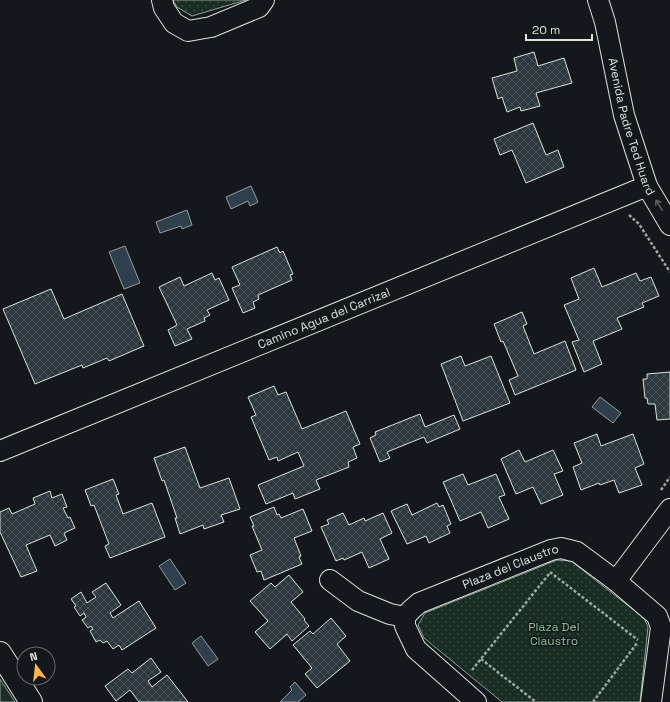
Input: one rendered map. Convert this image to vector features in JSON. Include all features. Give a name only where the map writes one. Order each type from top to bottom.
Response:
[{"type":"main road","points":[[0,653],[31,702]]},
{"type":"street","points":[[162,0],[164,8],[174,23],[188,31],[211,27],[259,7],[264,0]]},
{"type":"street","name":"Avenida Padre Ted Huard","points":[[598,0],[605,22],[624,115],[647,186],[670,225]]},
{"type":"street","name":"Camino Agua del Carrizal","points":[[0,451],[647,186]]},
{"type":"street","points":[[616,581],[670,509]]},
{"type":"street","name":"Plaza del Claustro","points":[[405,617],[419,604],[550,550],[561,548],[577,552],[616,581],[657,616],[660,622],[661,633],[651,702]]},
{"type":"street","points":[[330,580],[358,601],[390,614],[405,617],[405,626],[416,649],[476,702]]},
{"type":"path","points":[[629,215],[639,224],[670,272]]},
{"type":"path","points":[[536,702],[480,659],[550,572],[638,641],[593,702]]},
{"type":"green space","points":[[173,0],[246,0],[192,16],[177,7]]},
{"type":"green space","name":"Plaza Del Claustro","points":[[557,560],[571,561],[644,618],[648,627],[640,702],[502,702],[424,638],[418,625],[425,613]]},
{"type":"green space","points":[[0,679],[15,702],[0,702]]},
{"type":"water","points":[[251,186],[258,202],[250,206],[248,201],[231,209],[226,197]]},
{"type":"water","points":[[187,210],[192,225],[182,229],[181,226],[160,233],[156,222]]},
{"type":"water","points":[[125,246],[140,283],[124,289],[109,252]]},
{"type":"water","points":[[600,397],[621,413],[613,423],[592,407]]},
{"type":"water","points":[[170,559],[186,583],[175,590],[159,566]]},
{"type":"water","points":[[201,636],[218,659],[208,666],[192,643]]},
{"type":"water","points":[[295,682],[306,695],[298,702],[280,702],[292,690],[290,687]]},
{"type":"building","points":[[534,52],[538,66],[564,58],[572,83],[536,93],[540,106],[521,111],[520,107],[507,112],[502,97],[498,99],[492,78],[517,71],[514,58]]},
{"type":"building","points":[[533,123],[546,155],[558,150],[564,167],[526,183],[512,150],[500,155],[494,139]]},
{"type":"building","points":[[277,247],[280,253],[283,251],[293,274],[290,275],[292,280],[258,295],[259,299],[253,302],[255,308],[243,313],[232,288],[240,285],[232,267]]},
{"type":"building","points":[[594,268],[602,287],[636,273],[640,281],[651,277],[659,296],[642,303],[644,307],[617,318],[622,329],[593,341],[602,364],[584,372],[572,342],[579,340],[564,305],[579,299],[571,278]]},
{"type":"building","points":[[212,273],[215,280],[219,278],[229,300],[207,310],[210,315],[204,318],[205,321],[187,329],[192,339],[175,346],[168,330],[177,325],[159,287],[180,277],[184,286]]},
{"type":"building","points":[[51,289],[64,319],[122,294],[144,346],[109,361],[107,358],[83,368],[82,365],[35,384],[3,309]]},
{"type":"building","points":[[522,312],[527,324],[523,326],[534,354],[565,341],[576,370],[515,395],[509,380],[518,376],[494,324]]},
{"type":"building","points":[[461,356],[465,366],[491,356],[510,403],[463,421],[441,364]]},
{"type":"building","points":[[670,372],[670,419],[657,420],[655,404],[648,404],[647,398],[645,398],[643,379],[647,379],[647,374]]},
{"type":"building","points":[[274,386],[278,395],[286,392],[302,429],[346,411],[360,444],[353,447],[357,458],[348,462],[349,467],[316,480],[320,489],[295,499],[293,493],[266,504],[258,485],[304,466],[298,452],[278,461],[277,457],[269,460],[251,417],[256,415],[248,397]]},
{"type":"building","points":[[420,414],[425,427],[454,415],[460,429],[427,443],[424,437],[387,452],[390,458],[380,462],[370,438],[376,435],[375,432]]},
{"type":"building","points":[[597,434],[601,446],[633,434],[644,464],[635,468],[642,485],[619,493],[614,480],[600,485],[599,483],[581,490],[573,467],[582,463],[574,443]]},
{"type":"building","points":[[185,447],[200,488],[229,478],[240,509],[221,515],[224,522],[204,529],[203,525],[180,534],[175,518],[177,518],[164,480],[162,481],[154,458]]},
{"type":"building","points":[[519,450],[525,462],[553,450],[563,471],[554,474],[563,495],[541,504],[533,487],[516,494],[501,459]]},
{"type":"building","points":[[463,474],[468,485],[496,474],[505,495],[499,497],[509,519],[488,528],[481,512],[460,521],[443,482]]},
{"type":"building","points":[[113,479],[119,494],[116,495],[123,514],[152,503],[165,537],[110,558],[105,546],[109,544],[94,505],[91,506],[85,490]]},
{"type":"building","points":[[50,491],[52,498],[62,494],[67,507],[63,508],[68,518],[70,517],[75,528],[64,533],[67,540],[55,546],[50,535],[26,545],[37,571],[21,577],[0,532],[0,512],[9,508],[12,514],[35,504],[33,498]]},
{"type":"building","points":[[437,503],[439,507],[443,505],[451,524],[447,526],[450,533],[429,543],[426,536],[407,544],[391,511],[407,504],[412,515]]},
{"type":"building","points":[[274,507],[277,515],[279,514],[281,518],[303,509],[312,531],[294,538],[301,556],[299,557],[302,564],[264,580],[261,571],[257,572],[250,555],[262,550],[250,517]]},
{"type":"building","points":[[343,513],[349,525],[364,518],[365,521],[383,513],[392,533],[380,539],[389,559],[369,568],[362,552],[344,560],[343,558],[336,561],[321,527],[329,524],[327,520]]},
{"type":"building","points":[[289,575],[303,592],[291,602],[309,626],[292,641],[287,634],[270,649],[255,632],[268,621],[250,601],[271,583],[275,587]]},
{"type":"building","points":[[106,583],[121,605],[110,613],[113,618],[139,601],[156,628],[122,650],[119,645],[113,649],[107,641],[103,643],[100,640],[96,642],[90,631],[93,629],[91,626],[88,628],[82,620],[86,617],[84,613],[80,616],[71,599],[81,592],[87,603],[96,597],[92,592]]},
{"type":"building","points":[[331,618],[346,636],[337,644],[350,661],[317,688],[305,674],[312,668],[293,645],[310,631],[313,634]]},
{"type":"building","points":[[151,658],[161,672],[148,681],[152,687],[167,675],[188,702],[139,702],[130,690],[116,701],[105,686],[128,669],[132,673]]}]
